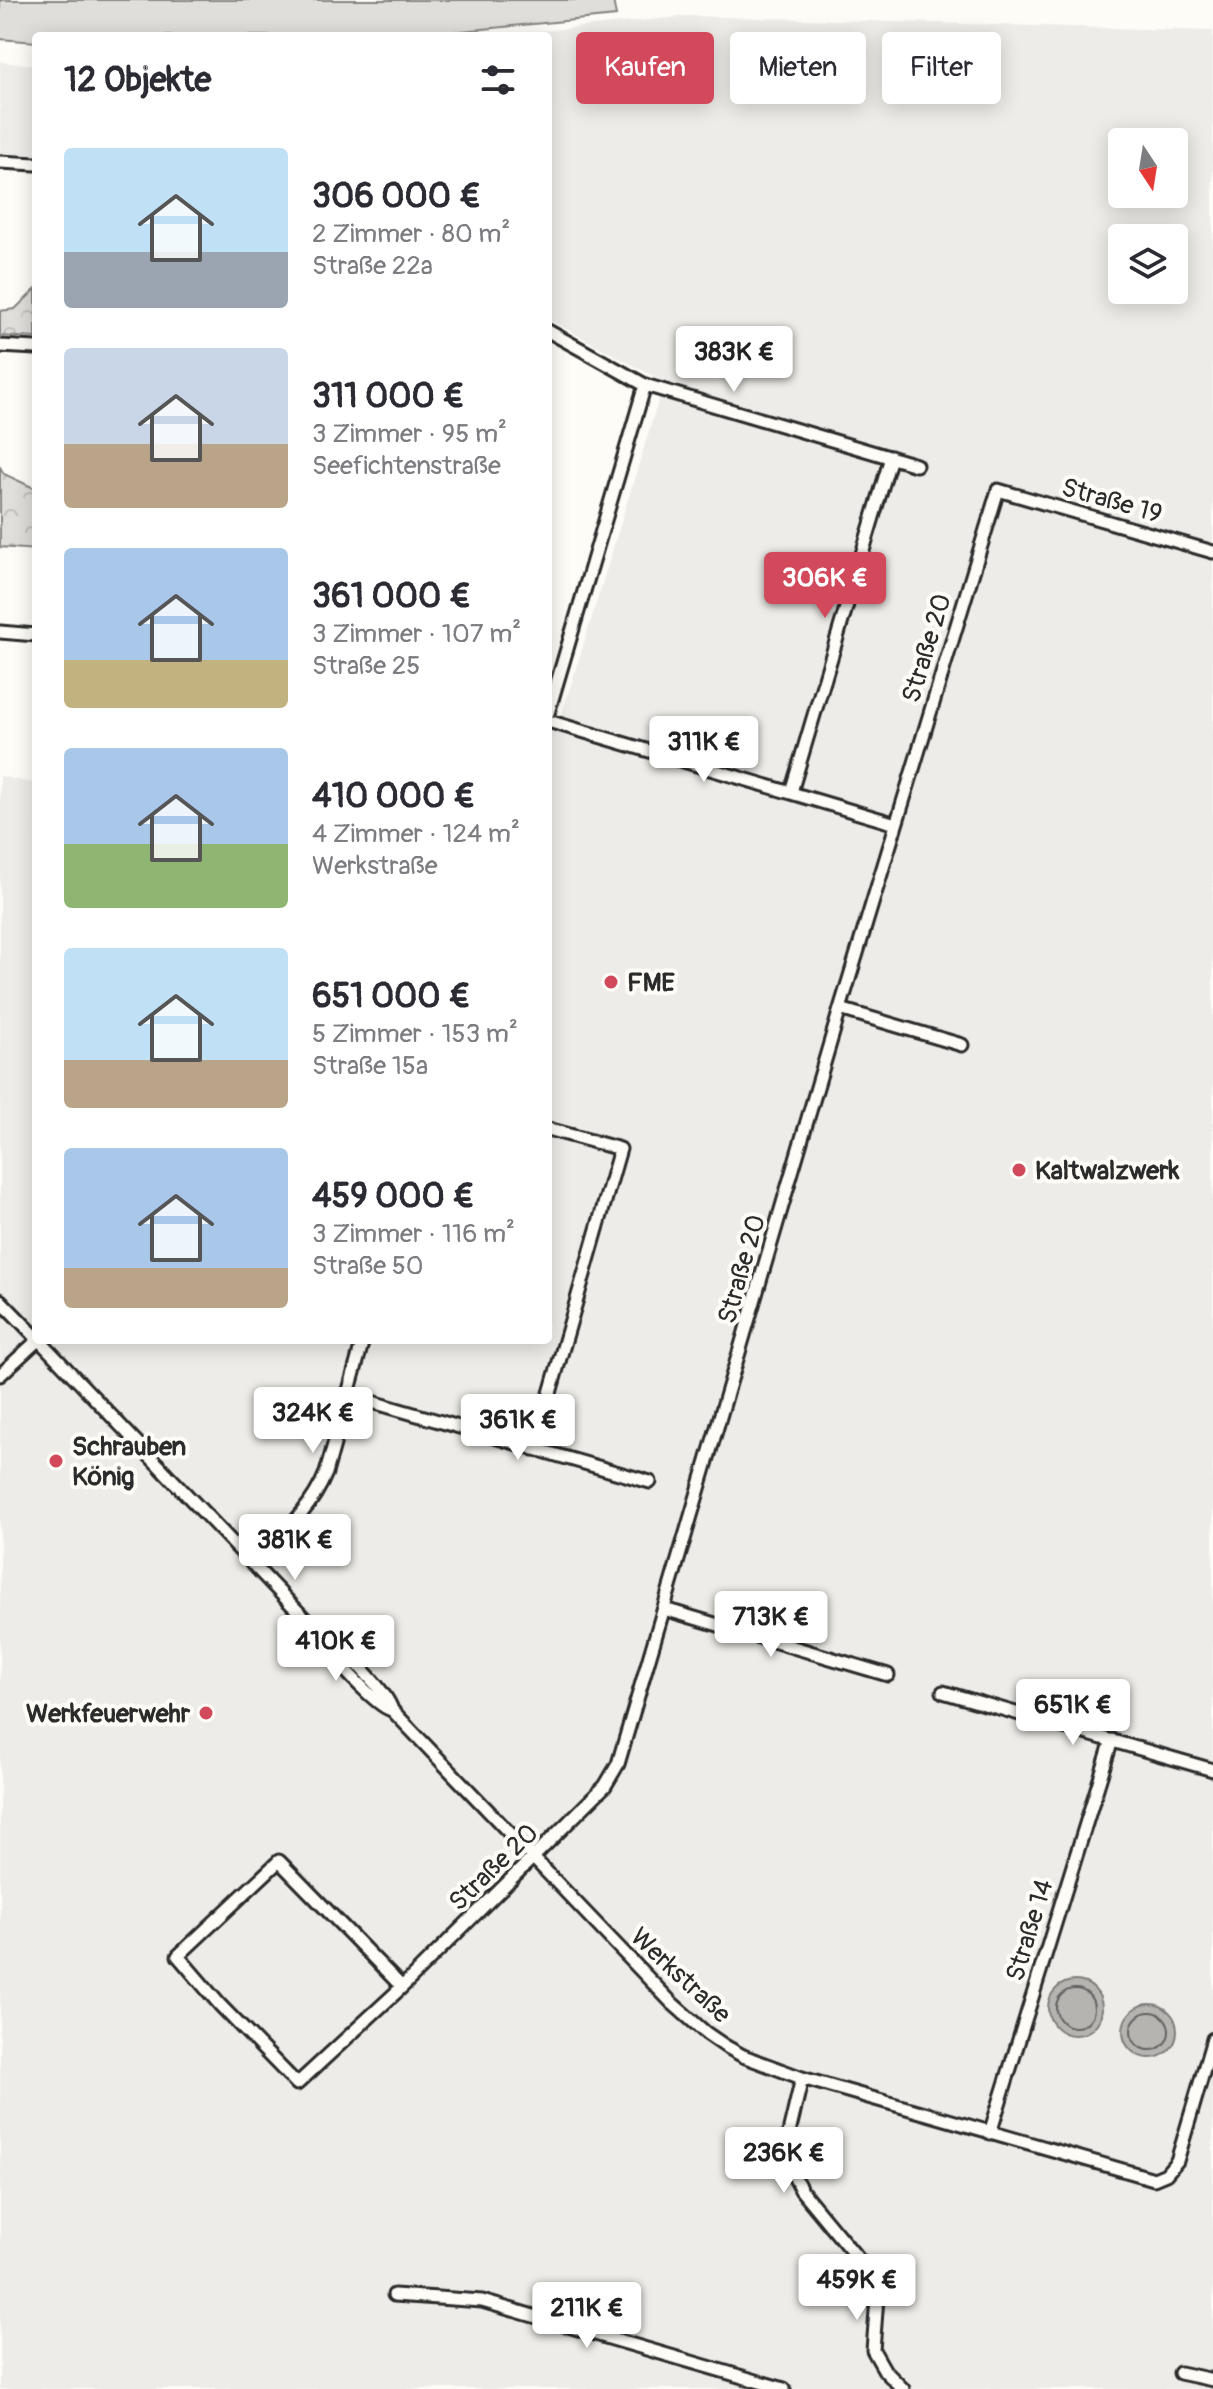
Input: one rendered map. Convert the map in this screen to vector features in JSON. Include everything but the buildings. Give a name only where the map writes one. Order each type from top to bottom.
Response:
[{"type":"street","points":[[0,162],[32,164]]},
{"type":"street","points":[[552,333],[645,385],[916,465]]},
{"type":"street","points":[[0,346],[32,348]]},
{"type":"street","points":[[552,699],[645,385]]},
{"type":"street","points":[[791,792],[891,457]]},
{"type":"street","name":"Straße 19","points":[[998,490],[1213,552]]},
{"type":"street","name":"Straße 20","points":[[402,1987],[279,1861],[178,1956],[220,2005],[297,2084],[402,1987],[534,1857],[605,1786],[618,1764],[840,1009],[998,490]]},
{"type":"street","points":[[0,632],[32,635]]},
{"type":"street","points":[[552,722],[896,824]]},
{"type":"street","points":[[840,1009],[962,1045]]},
{"type":"street","points":[[534,1449],[620,1149],[552,1130]]},
{"type":"street","name":"Werkstraße","points":[[0,1300],[32,1333]]},
{"type":"street","points":[[0,1375],[33,1344]]},
{"type":"street","name":"Werkstraße","points":[[43,1344],[311,1625],[320,1628],[366,1675],[390,1703],[392,1710],[630,1960],[706,2033],[743,2056],[802,2078],[1146,2179],[1160,2178],[1177,2161],[1213,2039]]},
{"type":"street","points":[[252,1564],[315,1498],[326,1473],[362,1344]]},
{"type":"street","points":[[348,1395],[650,1482]]},
{"type":"street","points":[[664,1609],[888,1675]]},
{"type":"street","points":[[943,1692],[1213,1770]]},
{"type":"street","name":"Straße 14","points":[[990,2133],[1112,1740]]},
{"type":"street","points":[[802,2078],[788,2137],[793,2174],[801,2190],[868,2271],[876,2289],[873,2350],[885,2371],[903,2389]]},
{"type":"street","points":[[394,2295],[482,2301],[784,2389]]},
{"type":"street","points":[[1180,2373],[1213,2380]]},
{"type":"shaded area","points":[[689,16],[1213,31],[1213,2389],[0,2389],[0,776],[32,783],[32,1344],[552,1344],[552,718],[560,721],[664,382],[552,321],[552,32],[532,32]]},
{"type":"shaded area","points":[[0,62],[32,65],[32,155],[0,153]]},
{"type":"green space","points":[[0,0],[613,0],[616,16],[451,32],[32,32],[32,42],[0,39]]},
{"type":"green space","points":[[32,293],[32,338],[0,336],[0,311],[15,309]]},
{"type":"green space","points":[[0,467],[4,474],[32,487],[32,550],[0,547]]},
{"type":"water","points":[[1075,1981],[1094,1989],[1102,2008],[1094,2027],[1075,2035],[1056,2027],[1048,2008],[1056,1989]]},
{"type":"water","points":[[1150,2004],[1169,2012],[1177,2031],[1169,2050],[1150,2058],[1131,2050],[1123,2031],[1131,2012]]},
{"type":"place","name":"FME","points":[[611,982]]},
{"type":"place","name":"Kaltwalzwerk","points":[[1019,1170]]},
{"type":"place","name":"Schrauben König","points":[[56,1461]]},
{"type":"place","name":"Werkfeuerwehr","points":[[206,1713]]}]
